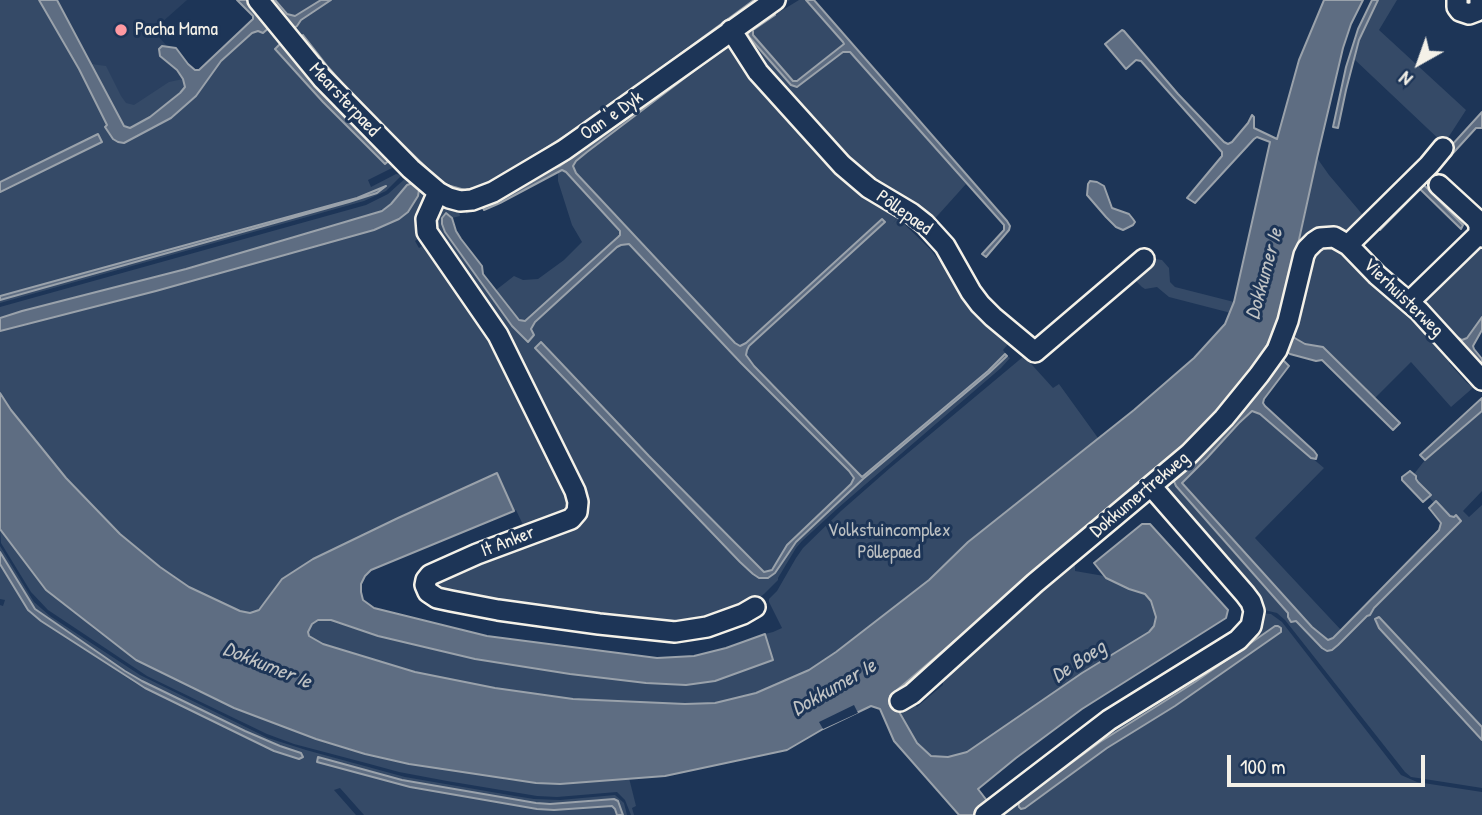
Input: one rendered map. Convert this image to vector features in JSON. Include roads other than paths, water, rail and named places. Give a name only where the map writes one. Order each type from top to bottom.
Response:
[{"type":"street","name":"Mearsterpaed","points":[[258,0],[337,94],[411,169],[438,192]]},
{"type":"street","name":"Oan 'e Dyk","points":[[438,192],[460,201],[472,200],[511,183],[594,129],[775,0]]},
{"type":"street","points":[[1457,0],[1460,11],[1469,14],[1477,11],[1480,0]]},
{"type":"street","name":"Pôllepaed","points":[[731,30],[758,72],[828,150],[856,178],[911,213],[931,230],[945,246],[971,292],[981,304],[1035,352],[1144,258]]},
{"type":"street","points":[[1348,245],[1443,148]]},
{"type":"street","points":[[1409,302],[1480,235],[1476,219],[1439,185]]},
{"type":"street","name":"It Anker","points":[[438,192],[426,219],[427,232],[498,335],[578,502],[577,512],[571,519],[477,554],[430,575],[425,585],[428,592],[451,601],[498,610],[676,632],[707,627],[755,607]]},
{"type":"street","name":"Vierhuisterweg","points":[[1314,242],[1320,238],[1334,237],[1348,245],[1430,322],[1482,380]]},
{"type":"street","name":"Dokkumertrekweg","points":[[900,701],[912,694],[1035,583],[1206,438],[1273,357],[1288,321],[1304,255],[1314,242]]},
{"type":"street","points":[[991,810],[1110,720],[1238,640],[1251,626],[1254,611],[1251,602],[1151,486]]},
{"type":"water","points":[[39,0],[57,0],[124,126],[130,128],[150,117],[185,87],[177,70],[160,56],[159,49],[162,46],[176,48],[188,64],[199,70],[253,19],[237,0],[250,0],[271,26],[263,33],[252,33],[221,61],[196,96],[171,118],[124,143],[113,139],[105,127],[107,125],[79,69]]},
{"type":"water","points":[[268,0],[275,0],[287,14],[295,16],[321,0],[331,0],[301,20],[293,29]]},
{"type":"water","points":[[754,0],[761,0],[595,121],[504,179],[465,194],[445,189],[353,101],[300,38],[303,35],[356,99],[438,179],[447,185],[465,190],[483,186],[502,176],[593,118]]},
{"type":"water","points":[[806,0],[814,0],[1007,221],[1009,230],[986,257],[982,254],[1004,230],[1004,225],[850,52],[843,52],[797,87],[791,85],[748,35],[749,28],[773,12],[775,15],[753,30],[753,35],[793,81],[797,81],[844,44]]},
{"type":"water","name":"Dokkumer Ie","points":[[1324,0],[1363,0],[1343,48],[1291,276],[1275,330],[1259,360],[1203,429],[890,696],[917,743],[931,756],[948,757],[967,752],[1082,673],[1149,632],[1156,617],[1151,601],[1145,594],[1106,578],[1094,563],[1142,524],[1150,524],[1228,610],[1226,618],[1082,709],[978,789],[998,815],[959,815],[894,741],[880,709],[871,706],[787,750],[665,776],[560,784],[536,783],[409,764],[365,754],[234,708],[136,660],[46,590],[0,529],[0,393],[66,478],[120,534],[189,587],[250,613],[259,610],[282,579],[313,559],[497,473],[514,511],[371,570],[361,584],[363,600],[374,608],[487,636],[657,658],[694,656],[765,634],[773,660],[715,681],[686,685],[646,683],[475,659],[378,636],[331,620],[318,620],[312,624],[309,636],[323,644],[415,672],[495,688],[573,699],[685,704],[715,703],[756,693],[809,670],[929,580],[968,542],[1134,410],[1194,358],[1225,324],[1234,302],[1270,142],[1257,137],[1254,139],[1195,203],[1187,198],[1222,156],[1222,152],[1141,61],[1136,60],[1126,69],[1105,44],[1124,31],[1224,142],[1232,142],[1252,115],[1254,128],[1277,139],[1299,60]]},
{"type":"water","points":[[1372,0],[1378,0],[1359,40],[1338,128],[1333,127],[1346,67],[1358,29]]},
{"type":"water","points":[[284,40],[392,158],[385,164],[323,102],[275,49]]},
{"type":"water","points":[[721,47],[723,49],[587,152],[573,166],[576,173],[740,346],[882,219],[885,222],[749,346],[746,355],[754,366],[862,477],[1005,354],[1007,356],[863,479],[796,542],[775,573],[768,578],[759,578],[740,562],[535,348],[541,342],[764,572],[772,570],[787,545],[851,484],[854,478],[849,471],[741,363],[629,244],[617,247],[535,322],[531,329],[534,335],[528,342],[512,326],[442,224],[446,213],[452,218],[461,239],[482,266],[483,274],[519,320],[525,321],[618,237],[620,231],[562,170],[500,203],[484,210],[482,206],[560,166]]},
{"type":"water","points":[[1482,112],[1482,128],[1476,128],[1424,185],[1463,225],[1461,229],[1420,189],[1380,230],[1377,227]]},
{"type":"water","points":[[98,134],[102,142],[0,192],[0,182]]},
{"type":"water","points":[[1090,181],[1104,186],[1112,208],[1129,214],[1135,222],[1133,225],[1123,230],[1106,217],[1087,195]]},
{"type":"water","points":[[413,183],[419,190],[418,196],[408,212],[374,230],[0,331],[0,318],[22,311],[186,269],[382,211],[407,185]]},
{"type":"water","points":[[386,186],[377,193],[349,202],[0,300],[0,296],[357,198]]},
{"type":"water","points":[[1482,317],[1482,330],[1473,346],[1482,359],[1482,372],[1454,335],[1462,340],[1467,338]]},
{"type":"water","points":[[1289,337],[1305,344],[1323,347],[1400,423],[1393,430],[1322,360],[1316,361],[1286,351]]},
{"type":"water","points":[[1278,359],[1289,366],[1263,403],[1314,451],[1316,459],[1311,458],[1260,414],[1252,411],[1182,483],[1312,627],[1328,640],[1341,630],[1439,530],[1441,523],[1429,508],[1436,501],[1450,516],[1456,515],[1461,521],[1370,615],[1338,645],[1327,651],[1296,621],[1291,622],[1288,613],[1176,486],[1172,477]]},
{"type":"water","points":[[1482,398],[1482,411],[1425,460],[1420,455]]},
{"type":"water","points":[[1410,471],[1431,495],[1423,502],[1402,480]]},
{"type":"water","points":[[0,552],[35,609],[125,671],[245,731],[301,753],[303,757],[299,759],[274,751],[145,688],[41,621],[28,610],[0,564]]},
{"type":"water","points":[[1379,617],[1482,727],[1482,740],[1379,628],[1375,619]]},
{"type":"water","points":[[1275,626],[1281,628],[1281,632],[1175,706],[1107,748],[1025,808],[1019,807],[1018,802],[1100,742],[1195,682]]},
{"type":"water","points":[[318,757],[402,780],[536,803],[614,799],[618,801],[623,815],[617,815],[612,806],[537,809],[410,787],[317,762]]},
{"type":"place","name":"Pacha Mama","points":[[121,30]]},
{"type":"park label","name":"Volkstuincomplex Pôllepaed","points":[[889,542]]},
{"type":"water label","name":"De Boeg","points":[[1079,662]]}]
